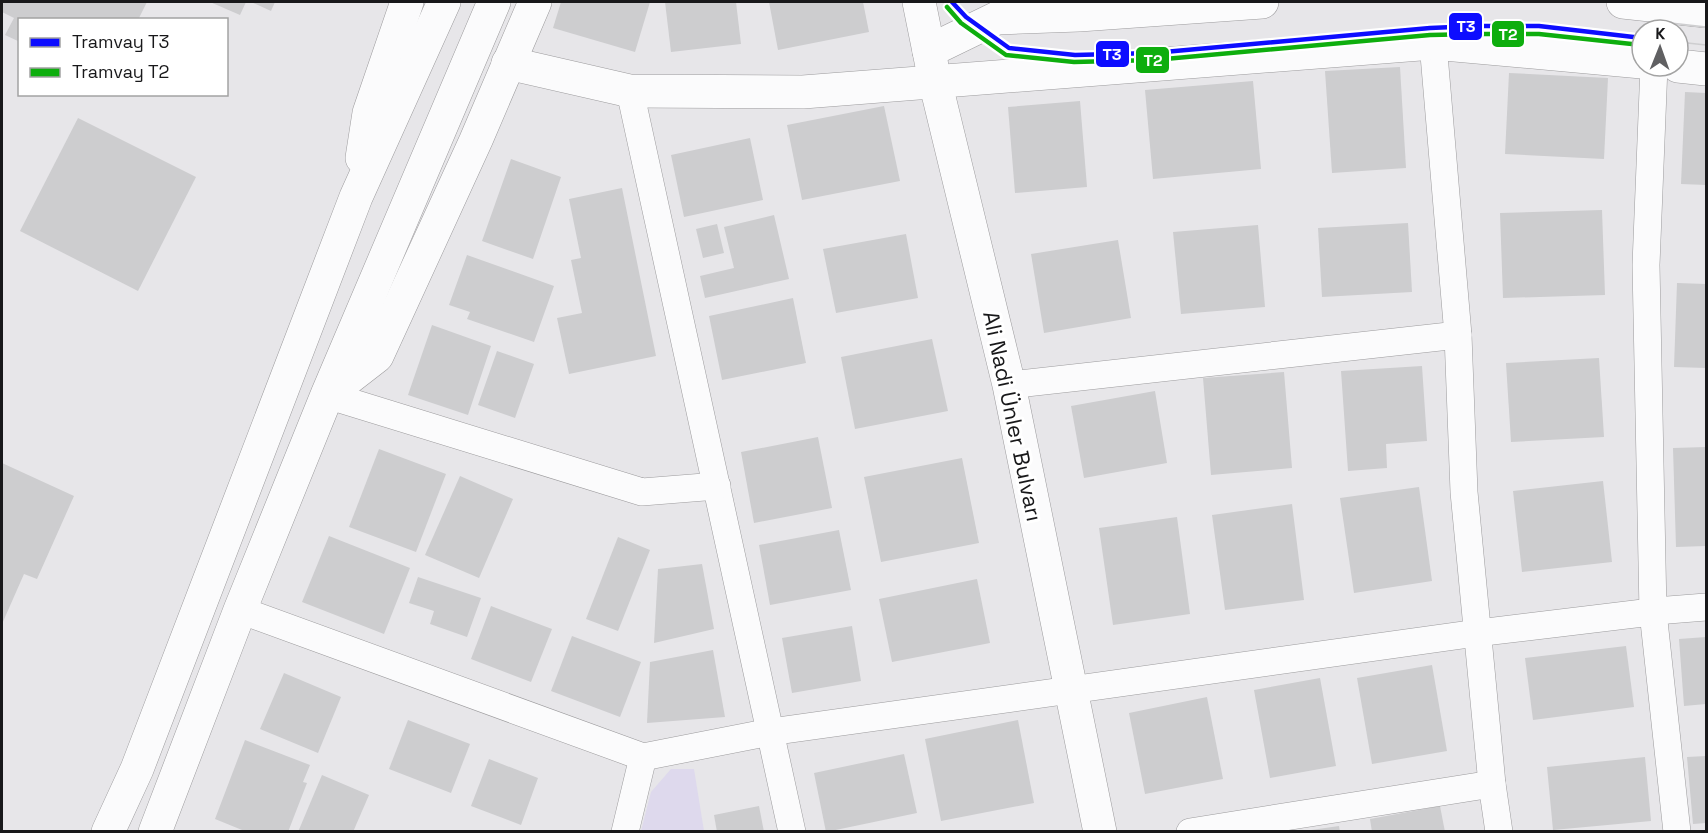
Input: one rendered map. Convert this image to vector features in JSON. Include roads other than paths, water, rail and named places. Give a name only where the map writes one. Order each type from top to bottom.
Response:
[{"type":"main road","points":[[356,197],[369,113],[407,2]]},
{"type":"main road","points":[[108,831],[136,769],[356,197],[444,2]]},
{"type":"main road","points":[[162,829],[240,610],[327,395],[494,2]]},
{"type":"main road","points":[[327,395],[377,356],[476,140],[535,2]]},
{"type":"main road","name":"Ali Nadi Ünler Bulvarı","points":[[919,2],[932,66],[1009,385],[1100,831]]},
{"type":"main road","points":[[932,66],[998,18],[1079,15],[1262,2]]},
{"type":"main road","points":[[1623,2],[1707,11]]},
{"type":"main road","points":[[507,63],[630,91],[803,92],[932,66],[1433,44],[1630,61]]},
{"type":"main road","points":[[1690,67],[1707,69]]},
{"type":"street","points":[[1433,44],[1458,335],[1464,492],[1498,831]]},
{"type":"street","points":[[1654,78],[1646,265],[1653,612],[1677,831]]},
{"type":"street","points":[[630,91],[792,831]]},
{"type":"street","points":[[1009,385],[1458,335]]},
{"type":"street","points":[[327,395],[642,492],[717,486]]},
{"type":"street","points":[[240,610],[643,757],[770,732],[1478,633],[1707,607]]},
{"type":"street","points":[[625,831],[643,757]]},
{"type":"street","points":[[1190,831],[1492,784]]},
{"type":"tram line","name":"T3","points":[[952,2],[966,17],[1009,48],[1075,55],[1153,53],[1430,28],[1477,26],[1539,26],[1630,37]]},
{"type":"tram line","name":"T2","points":[[947,7],[961,23],[1006,55],[1074,62],[1154,60],[1430,35],[1539,34],[1630,44]]},
{"type":"tram line","points":[[1690,25],[1706,27]]},
{"type":"tram line","points":[[1690,43],[1706,45]]}]
